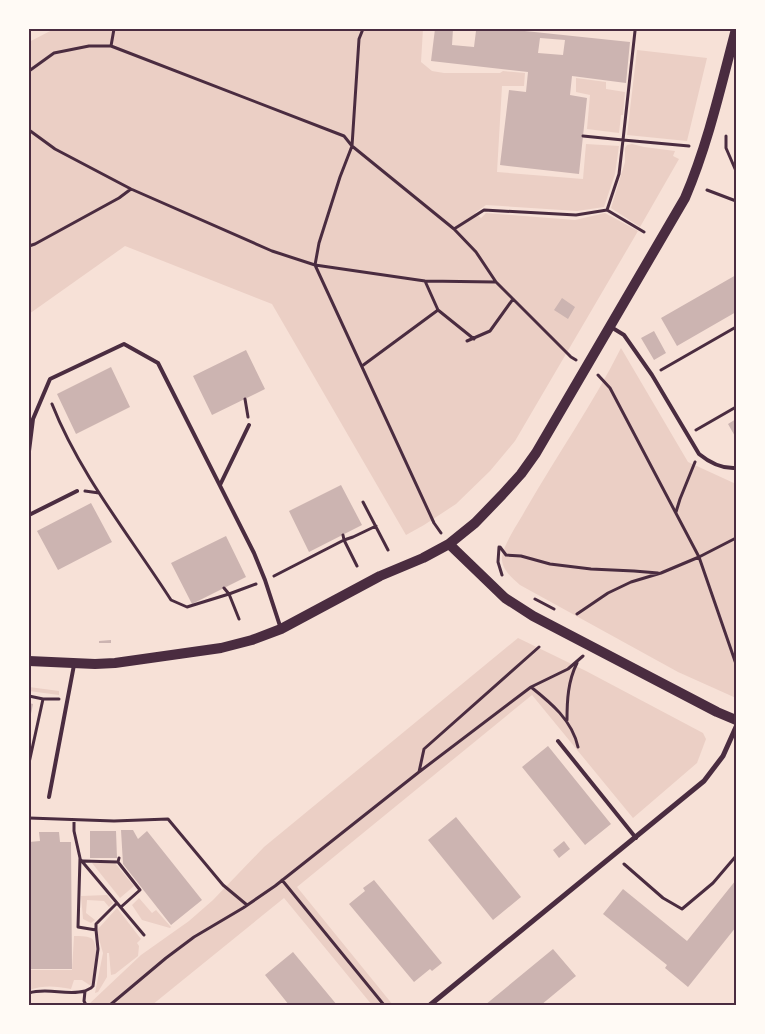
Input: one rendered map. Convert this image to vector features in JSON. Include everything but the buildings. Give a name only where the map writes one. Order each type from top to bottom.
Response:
[{"type":"main road","points":[[29,661],[115,663],[221,648],[252,640],[281,629],[380,576],[423,558],[449,544],[475,523],[521,474],[536,453],[680,206],[696,173],[704,148],[736,29]]},
{"type":"main road","points":[[449,544],[505,598],[533,616],[592,648],[736,720]]},
{"type":"street","points":[[430,1005],[704,781],[723,756],[736,728]]},
{"type":"lane","points":[[609,326],[624,336],[652,375],[699,454],[708,462],[727,469],[736,468]]},
{"type":"lane","points":[[29,451],[33,419],[50,379],[124,344],[158,363],[254,553],[281,629]]},
{"type":"lane","points":[[220,485],[249,425]]},
{"type":"lane","points":[[29,515],[77,491]]},
{"type":"lane","points":[[49,797],[75,663]]},
{"type":"lane","points":[[558,741],[636,838]]},
{"type":"path","points":[[111,46],[114,29]]},
{"type":"path","points":[[363,29],[358,47],[352,146],[318,244],[315,265],[434,523]]},
{"type":"path","points":[[607,210],[619,174],[635,31]]},
{"type":"path","points":[[29,71],[54,54],[89,46],[111,46],[344,136],[352,146],[454,229],[476,252],[496,282],[571,357]]},
{"type":"path","points":[[29,130],[55,149],[131,189],[272,251],[315,265],[425,280],[496,282]]},
{"type":"path","points":[[583,136],[689,146]]},
{"type":"path","points":[[726,136],[726,148],[736,171]]},
{"type":"path","points":[[29,246],[119,198],[131,189]]},
{"type":"path","points":[[708,190],[736,201]]},
{"type":"path","points":[[454,229],[484,210],[576,215],[607,210],[644,232]]},
{"type":"path","points":[[425,280],[438,310],[474,339]]},
{"type":"path","points":[[467,341],[490,331],[513,299]]},
{"type":"path","points":[[362,366],[438,310]]},
{"type":"path","points":[[652,375],[736,327]]},
{"type":"path","points":[[600,377],[610,388],[699,558],[736,664]]},
{"type":"path","points":[[46,389],[61,428],[99,493],[171,600],[187,608],[265,580],[376,526]]},
{"type":"path","points":[[245,399],[249,425]]},
{"type":"path","points":[[688,435],[736,407]]},
{"type":"path","points":[[676,513],[699,454]]},
{"type":"path","points":[[363,502],[388,550]]},
{"type":"path","points":[[343,535],[357,566]]},
{"type":"path","points":[[577,614],[608,593],[631,582],[699,558],[736,538]]},
{"type":"path","points":[[502,576],[498,562],[499,547],[506,556],[521,556],[550,564],[591,569],[661,573]]},
{"type":"path","points":[[224,588],[229,594],[239,619]]},
{"type":"path","points":[[532,597],[556,610]]},
{"type":"path","points":[[418,772],[424,749],[540,648]]},
{"type":"path","points":[[110,1005],[166,958],[282,880],[418,772],[531,686],[568,669],[592,648]]},
{"type":"path","points":[[567,721],[571,675],[578,660]]},
{"type":"path","points":[[531,686],[567,721],[577,741],[578,749],[570,756]]},
{"type":"path","points":[[29,696],[62,699]]},
{"type":"path","points":[[29,763],[43,698]]},
{"type":"path","points":[[29,818],[114,821],[168,819],[223,885],[247,905]]},
{"type":"path","points":[[74,820],[74,831],[81,859],[78,926],[96,930]]},
{"type":"path","points":[[624,864],[663,898],[682,909],[713,883],[736,856]]},
{"type":"path","points":[[81,859],[118,860],[140,890],[121,907]]},
{"type":"path","points":[[81,859],[144,934]]},
{"type":"path","points":[[282,880],[384,1005]]},
{"type":"path","points":[[29,993],[33,991],[59,991],[78,993],[93,986],[98,949],[96,924],[117,903]]},
{"type":"path","points":[[85,991],[84,1001],[86,1005]]},
{"type":"shaded area","points":[[54,29],[423,29],[421,62],[432,71],[444,73],[500,73],[503,71],[525,73],[524,86],[502,86],[497,172],[583,179],[586,144],[619,146],[615,174],[604,207],[577,211],[486,205],[475,213],[481,218],[486,213],[575,220],[605,213],[638,231],[515,441],[490,471],[456,504],[406,535],[272,304],[125,246],[29,314],[29,42]]},
{"type":"shaded area","points":[[637,50],[707,58],[687,141],[627,135]]},
{"type":"shaded area","points":[[576,78],[606,82],[606,89],[625,92],[619,133],[587,129],[590,95],[576,92]]},
{"type":"shaded area","points":[[632,144],[675,151],[673,156],[679,159],[640,227],[611,208],[625,162],[625,148],[627,145]]},
{"type":"shaded area","points":[[621,348],[688,462],[736,484],[736,698],[678,672],[520,585],[503,565],[503,551],[512,533],[599,389]]},
{"type":"shaded area","points":[[518,638],[586,671],[703,733],[706,739],[697,763],[633,818],[532,695],[297,887],[393,1005],[372,1005],[284,898],[152,1005],[88,1005],[141,955],[189,921],[213,900],[264,847]]},
{"type":"shaded area","points":[[29,687],[59,691],[59,695],[29,691]]},
{"type":"shaded area","points":[[92,863],[115,863],[134,886],[120,898]]},
{"type":"shaded area","points":[[107,895],[113,903],[109,907],[104,901],[87,900],[86,913],[95,920],[91,923],[83,919],[81,896]]},
{"type":"shaded area","points":[[139,898],[152,913],[156,910],[171,927],[142,920],[132,905]]},
{"type":"shaded area","points":[[117,908],[141,939],[137,943],[139,946],[138,956],[111,975],[109,953],[107,953],[107,977],[98,992],[95,993],[103,953],[97,932]]},
{"type":"shaded area","points":[[74,936],[89,937],[94,941],[96,953],[91,986],[82,980],[74,980],[71,989],[50,986],[29,990],[29,970],[72,970]]}]
